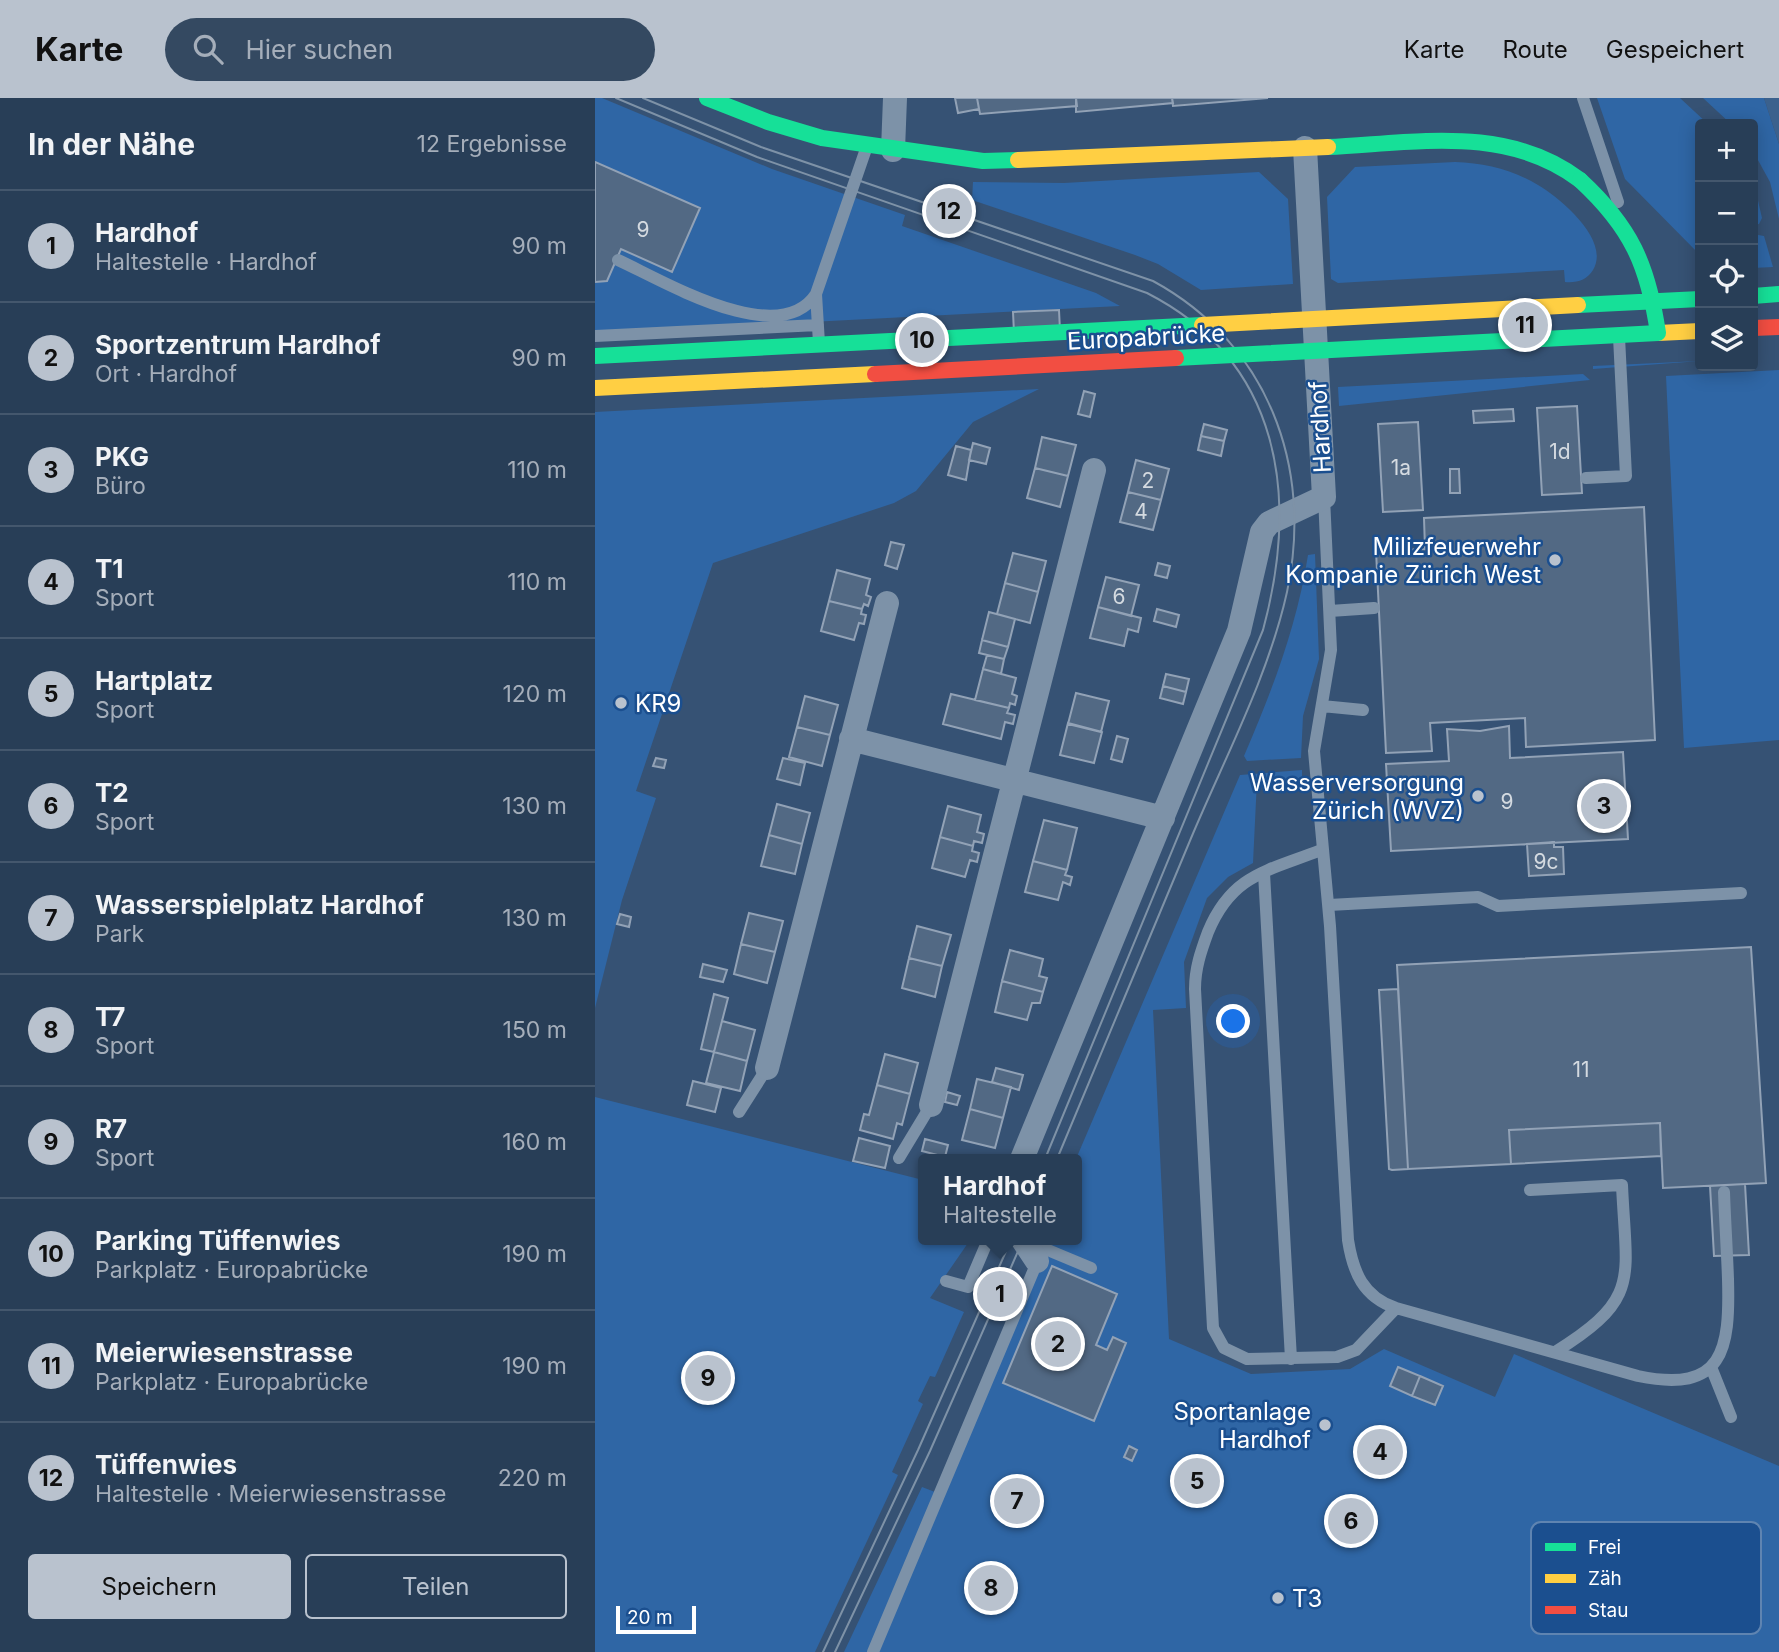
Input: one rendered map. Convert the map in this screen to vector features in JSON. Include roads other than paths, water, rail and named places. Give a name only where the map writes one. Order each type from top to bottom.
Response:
[{"type":"main road","points":[[707,98],[792,130],[893,150],[1005,162],[1487,141],[1528,150],[1562,166],[1593,191],[1627,231],[1647,268],[1658,333]]},
{"type":"main road","points":[[1758,296],[1779,294]]},
{"type":"main road","name":"Europabrücke","points":[[595,356],[1695,299]]},
{"type":"main road","points":[[1758,328],[1779,327]]},
{"type":"main road","name":"Europabrücke","points":[[595,388],[1695,331]]},
{"type":"street","points":[[893,150],[895,98]]},
{"type":"street","name":"Hardhof","points":[[1024,1154],[1239,631],[1262,532],[1269,523],[1324,496],[1323,335],[1305,148]]},
{"type":"street","points":[[931,1105],[1094,470]]},
{"type":"street","points":[[767,1068],[887,603]]},
{"type":"street","points":[[851,739],[1163,818]]},
{"type":"lane","points":[[1583,98],[1627,232],[1632,270],[1626,476],[1586,478]]},
{"type":"lane","points":[[618,260],[739,314],[789,313],[807,305],[816,294],[867,146]]},
{"type":"lane","points":[[816,294],[820,361]]},
{"type":"lane","points":[[1629,319],[1672,317]]},
{"type":"lane","points":[[595,336],[818,325]]},
{"type":"lane","points":[[1324,496],[1330,665],[1314,751],[1321,850],[1329,905],[1351,1256],[1354,1269],[1369,1293],[1396,1308],[1660,1380],[1692,1377],[1711,1367],[1728,1335],[1724,1192]]},
{"type":"lane","points":[[1330,611],[1374,608]]},
{"type":"lane","points":[[1322,706],[1363,710]]},
{"type":"lane","points":[[1321,850],[1264,873],[1238,887],[1222,902],[1196,971],[1212,1320],[1217,1339],[1235,1354],[1256,1360],[1291,1359],[1350,1353],[1396,1308]]},
{"type":"lane","points":[[1264,873],[1291,1359]]},
{"type":"lane","points":[[1329,905],[1478,897],[1499,906],[1741,893]]},
{"type":"lane","points":[[739,1112],[767,1068]]},
{"type":"lane","points":[[899,1158],[931,1105]]},
{"type":"lane","points":[[1530,1190],[1622,1185],[1625,1264],[1619,1297],[1601,1321],[1555,1352]]},
{"type":"lane","points":[[946,1281],[968,1287],[986,1245]]},
{"type":"lane","points":[[873,1652],[1034,1249],[1090,1268]]},
{"type":"lane","points":[[1711,1367],[1731,1417]]},
{"type":"tram line","points":[[616,98],[757,157],[1147,293],[1192,322],[1227,356],[1253,395],[1269,438],[1278,483],[1279,531],[1274,580],[1263,630],[1047,1154]]},
{"type":"tram line","points":[[643,98],[761,147],[1153,281],[1193,307],[1226,338],[1253,373],[1273,412],[1287,455],[1293,499],[1294,545],[1279,624],[1257,688],[1059,1154]]},
{"type":"tram line","points":[[823,1652],[918,1450],[1009,1245]]},
{"type":"tram line","points":[[835,1652],[930,1451],[1021,1245]]},
{"type":"place","name":"Tüffenwies","points":[[949,211]]},
{"type":"place","name":"Meierwiesenstrasse","points":[[1525,325]]},
{"type":"place","name":"Parking Tüffenwies","points":[[922,340]]},
{"type":"place","name":"Milizfeuerwehr Kompanie Zürich West","points":[[1555,560]]},
{"type":"place","name":"KR9","points":[[621,703]]},
{"type":"place","name":"Wasserversorgung Zürich (WVZ)","points":[[1478,796]]},
{"type":"place","name":"PKG","points":[[1604,806]]},
{"type":"place","name":"Hardhof","points":[[1000,1294]]},
{"type":"place","name":"Sportzentrum Hardhof","points":[[1058,1344]]},
{"type":"place","name":"R7","points":[[708,1378]]},
{"type":"place","name":"Sportanlage Hardhof","points":[[1325,1425]]},
{"type":"place","name":"T1","points":[[1380,1452]]},
{"type":"place","name":"Hartplatz","points":[[1197,1481]]},
{"type":"place","name":"Wasserspielplatz Hardhof","points":[[1017,1501]]},
{"type":"place","name":"T2","points":[[1351,1521]]},
{"type":"place","name":"T7","points":[[991,1588]]},
{"type":"place","name":"T3","points":[[1278,1598]]}]
